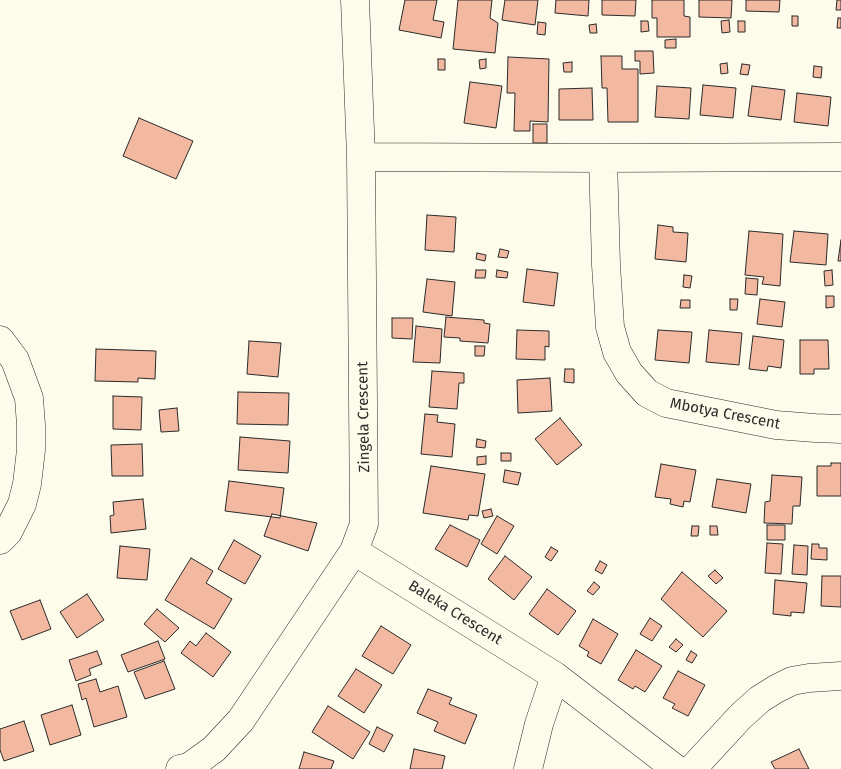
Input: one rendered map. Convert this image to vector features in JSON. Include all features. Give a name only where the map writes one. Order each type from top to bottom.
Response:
[{"type":"street","name":"Zingela Crescent","points":[[186,768],[214,749],[241,720],[354,551],[364,524],[361,157],[355,0]]},
{"type":"street","points":[[361,157],[841,157]]},
{"type":"street","name":"Mbotya Crescent","points":[[604,158],[606,265],[610,327],[617,352],[629,373],[647,393],[666,403],[776,425],[841,429]]},
{"type":"street","points":[[0,340],[15,360],[29,398],[31,425],[27,484],[22,504],[8,532],[0,540]]},
{"type":"street","name":"Baleka Crescent","points":[[354,551],[555,676],[676,769]]},
{"type":"street","points":[[528,769],[539,724],[555,676]]},
{"type":"street","points":[[692,769],[740,717],[776,688],[792,681],[841,676]]},
{"type":"building","points":[[405,0],[437,0],[433,20],[444,22],[441,38],[399,30]]},
{"type":"building","points":[[458,0],[492,0],[490,18],[498,23],[495,53],[453,49]]},
{"type":"building","points":[[505,0],[538,0],[535,25],[502,20]]},
{"type":"building","points":[[556,0],[589,0],[588,16],[555,13]]},
{"type":"building","points":[[602,0],[636,0],[635,16],[602,15]]},
{"type":"building","points":[[652,0],[684,0],[684,16],[690,17],[690,37],[657,37],[657,18],[652,18]]},
{"type":"building","points":[[699,0],[732,0],[731,18],[699,17]]},
{"type":"building","points":[[746,0],[780,0],[779,12],[746,11]]},
{"type":"building","points":[[837,0],[841,0],[841,10],[836,10]]},
{"type":"building","points":[[792,16],[798,16],[798,26],[792,26]]},
{"type":"building","points":[[838,18],[841,18],[841,28],[837,28]]},
{"type":"building","points":[[729,20],[730,32],[722,33],[721,21]]},
{"type":"building","points":[[641,21],[648,21],[649,31],[641,32]]},
{"type":"building","points":[[738,21],[745,21],[745,32],[738,32]]},
{"type":"building","points":[[538,22],[546,23],[545,35],[537,34]]},
{"type":"building","points":[[596,24],[597,33],[590,33],[589,25]]},
{"type":"building","points":[[676,39],[676,48],[665,48],[665,40]]},
{"type":"building","points":[[635,51],[653,51],[654,73],[640,74],[640,61],[635,61]]},
{"type":"building","points":[[601,56],[622,56],[622,69],[638,69],[638,122],[608,122],[607,88],[602,88]]},
{"type":"building","points":[[508,57],[549,59],[548,122],[530,121],[530,131],[514,131],[515,93],[507,93]]},
{"type":"building","points":[[438,59],[445,59],[445,70],[438,70]]},
{"type":"building","points":[[486,59],[486,68],[480,69],[479,60]]},
{"type":"building","points":[[572,62],[572,72],[564,72],[563,63]]},
{"type":"building","points":[[727,63],[728,73],[721,74],[720,64]]},
{"type":"building","points":[[742,64],[750,65],[748,75],[740,74]]},
{"type":"building","points":[[814,66],[822,67],[821,78],[813,77]]},
{"type":"building","points":[[470,82],[502,86],[496,128],[464,123]]},
{"type":"building","points":[[703,85],[736,88],[733,118],[700,115]]},
{"type":"building","points":[[657,86],[691,88],[689,119],[655,117]]},
{"type":"building","points":[[752,86],[785,90],[781,120],[748,116]]},
{"type":"building","points":[[592,88],[593,120],[559,120],[559,89]]},
{"type":"building","points":[[797,93],[831,97],[828,126],[794,122]]},
{"type":"building","points":[[139,118],[193,141],[176,179],[123,156]]},
{"type":"building","points":[[533,124],[547,124],[547,143],[533,143]]},
{"type":"building","points":[[427,215],[456,217],[454,252],[425,250]]},
{"type":"building","points":[[658,225],[673,227],[673,232],[688,233],[686,262],[655,259]]},
{"type":"building","points":[[749,231],[783,234],[780,286],[762,284],[764,277],[745,275]]},
{"type":"building","points":[[794,231],[828,234],[826,265],[790,262]]},
{"type":"building","points":[[841,240],[841,261],[838,261]]},
{"type":"building","points":[[500,249],[509,251],[507,258],[498,257]]},
{"type":"building","points":[[477,253],[486,255],[485,261],[476,259]]},
{"type":"building","points":[[527,269],[558,273],[554,306],[523,302]]},
{"type":"building","points":[[476,270],[486,270],[485,278],[475,278]]},
{"type":"building","points":[[497,270],[508,272],[507,278],[496,277]]},
{"type":"building","points":[[832,270],[833,285],[825,286],[824,271]]},
{"type":"building","points":[[684,275],[692,276],[690,288],[683,287]]},
{"type":"building","points":[[746,278],[758,279],[757,295],[745,294]]},
{"type":"building","points":[[427,279],[455,282],[452,316],[423,312]]},
{"type":"building","points":[[826,296],[834,296],[834,307],[826,308]]},
{"type":"building","points":[[730,299],[738,299],[737,310],[730,310]]},
{"type":"building","points":[[760,299],[785,302],[782,327],[757,324]]},
{"type":"building","points":[[681,300],[690,300],[690,308],[680,308]]},
{"type":"building","points":[[446,317],[484,320],[484,323],[490,324],[488,343],[460,341],[460,338],[444,337]]},
{"type":"building","points":[[392,318],[413,318],[412,339],[392,338]]},
{"type":"building","points":[[416,326],[442,329],[440,363],[413,362]]},
{"type":"building","points":[[517,330],[549,331],[549,347],[545,346],[545,360],[516,359]]},
{"type":"building","points":[[658,330],[692,332],[689,363],[655,360]]},
{"type":"building","points":[[709,330],[742,333],[739,365],[706,362]]},
{"type":"building","points":[[753,336],[784,340],[781,368],[768,366],[767,371],[749,369]]},
{"type":"building","points":[[800,340],[828,340],[829,369],[814,369],[814,374],[800,374]]},
{"type":"building","points":[[249,341],[281,343],[278,377],[247,374]]},
{"type":"building","points":[[475,346],[485,346],[484,356],[475,356]]},
{"type":"building","points":[[96,349],[156,351],[155,379],[138,378],[138,382],[95,381]]},
{"type":"building","points":[[565,369],[574,369],[574,383],[564,382]]},
{"type":"building","points":[[432,371],[464,373],[464,383],[459,383],[457,409],[429,407]]},
{"type":"building","points":[[550,378],[552,411],[518,413],[517,380]]},
{"type":"building","points":[[238,392],[289,393],[288,425],[237,424]]},
{"type":"building","points":[[113,396],[142,397],[141,430],[113,429]]},
{"type":"building","points":[[177,408],[179,431],[161,432],[159,410]]},
{"type":"building","points":[[425,414],[438,415],[437,422],[455,424],[452,457],[421,454]]},
{"type":"building","points":[[560,418],[582,445],[557,465],[535,439]]},
{"type":"building","points":[[240,437],[290,441],[288,473],[238,470]]},
{"type":"building","points":[[477,439],[486,441],[485,448],[476,447]]},
{"type":"building","points":[[142,444],[143,476],[112,476],[111,445]]},
{"type":"building","points":[[501,453],[511,453],[511,461],[501,461]]},
{"type":"building","points":[[486,456],[486,464],[477,465],[477,457]]},
{"type":"building","points":[[831,463],[841,463],[841,496],[817,496],[817,466],[831,466]]},
{"type":"building","points":[[661,464],[696,470],[690,502],[684,501],[683,507],[670,504],[671,499],[655,497]]},
{"type":"building","points":[[431,466],[485,474],[478,516],[469,515],[468,520],[423,513]]},
{"type":"building","points":[[505,470],[521,473],[518,485],[503,482]]},
{"type":"building","points":[[772,475],[802,477],[800,506],[793,506],[792,524],[764,523],[765,502],[770,501]]},
{"type":"building","points":[[717,479],[751,484],[746,513],[712,507]]},
{"type":"building","points":[[229,481],[284,488],[280,518],[225,511]]},
{"type":"building","points":[[143,499],[146,529],[111,533],[110,516],[114,515],[113,502]]},
{"type":"building","points":[[491,509],[493,516],[484,518],[482,511]]},
{"type":"building","points":[[272,514],[317,523],[308,551],[264,536]]},
{"type":"building","points":[[497,516],[514,526],[497,554],[481,544]]},
{"type":"building","points":[[450,525],[480,540],[467,567],[435,549]]},
{"type":"building","points":[[767,525],[785,525],[785,540],[767,540]]},
{"type":"building","points":[[692,526],[699,526],[698,536],[691,536]]},
{"type":"building","points":[[710,526],[717,526],[718,535],[710,535]]},
{"type":"building","points":[[234,540],[261,556],[245,584],[218,569]]},
{"type":"building","points":[[767,543],[783,544],[781,574],[765,573]]},
{"type":"building","points":[[812,544],[819,544],[819,548],[827,548],[827,560],[811,559]]},
{"type":"building","points":[[794,545],[808,546],[807,575],[792,574]]},
{"type":"building","points":[[120,546],[150,549],[147,580],[117,578]]},
{"type":"building","points":[[551,547],[558,551],[551,561],[545,557]]},
{"type":"building","points":[[505,556],[532,577],[514,600],[488,579]]},
{"type":"building","points":[[191,558],[213,571],[206,583],[232,599],[214,629],[165,600]]},
{"type":"building","points":[[600,561],[607,565],[602,574],[595,570]]},
{"type":"building","points":[[715,570],[723,578],[716,584],[708,576]]},
{"type":"building","points":[[682,572],[727,611],[703,637],[661,599]]},
{"type":"building","points":[[822,576],[841,576],[841,607],[821,606]]},
{"type":"building","points":[[775,580],[807,583],[804,613],[791,612],[791,616],[773,614]]},
{"type":"building","points":[[594,582],[600,587],[593,595],[587,591]]},
{"type":"building","points":[[547,589],[576,611],[558,635],[529,614]]},
{"type":"building","points":[[87,594],[104,620],[77,638],[60,612]]},
{"type":"building","points":[[40,600],[51,629],[22,640],[10,611]]},
{"type":"building","points":[[157,609],[179,628],[165,642],[144,624]]},
{"type":"building","points":[[650,618],[662,626],[652,641],[640,634]]},
{"type":"building","points":[[593,619],[618,634],[601,664],[587,656],[589,652],[579,646]]},
{"type":"building","points":[[381,626],[411,645],[393,674],[362,656]]},
{"type":"building","points":[[206,633],[231,652],[213,677],[181,653],[190,641],[196,646]]},
{"type":"building","points":[[676,639],[683,645],[676,652],[669,647]]},
{"type":"building","points":[[158,641],[165,659],[128,672],[121,655]]},
{"type":"building","points":[[636,650],[662,666],[645,692],[635,686],[633,689],[618,680]]},
{"type":"building","points":[[97,651],[102,664],[89,669],[91,675],[76,681],[69,660]]},
{"type":"building","points":[[691,651],[697,655],[692,663],[686,660]]},
{"type":"building","points":[[164,661],[175,689],[145,699],[134,672]]},
{"type":"building","points":[[356,669],[382,685],[364,713],[338,696]]},
{"type":"building","points":[[678,671],[705,685],[688,716],[672,708],[675,704],[663,698]]},
{"type":"building","points":[[96,679],[100,692],[118,686],[127,717],[94,727],[86,698],[82,700],[78,684]]},
{"type":"building","points":[[428,689],[452,698],[449,704],[477,715],[465,744],[434,731],[438,722],[417,713]]},
{"type":"building","points":[[72,705],[81,735],[50,745],[41,715]]},
{"type":"building","points":[[328,706],[370,732],[353,759],[312,732]]},
{"type":"building","points":[[24,721],[34,751],[4,761],[0,750],[0,729]]},
{"type":"building","points":[[377,727],[393,735],[384,752],[369,744]]},
{"type":"building","points":[[414,749],[445,756],[442,769],[410,769]]},
{"type":"building","points":[[799,749],[809,769],[775,769],[771,762]]},
{"type":"building","points":[[304,752],[334,761],[331,769],[299,769]]}]
